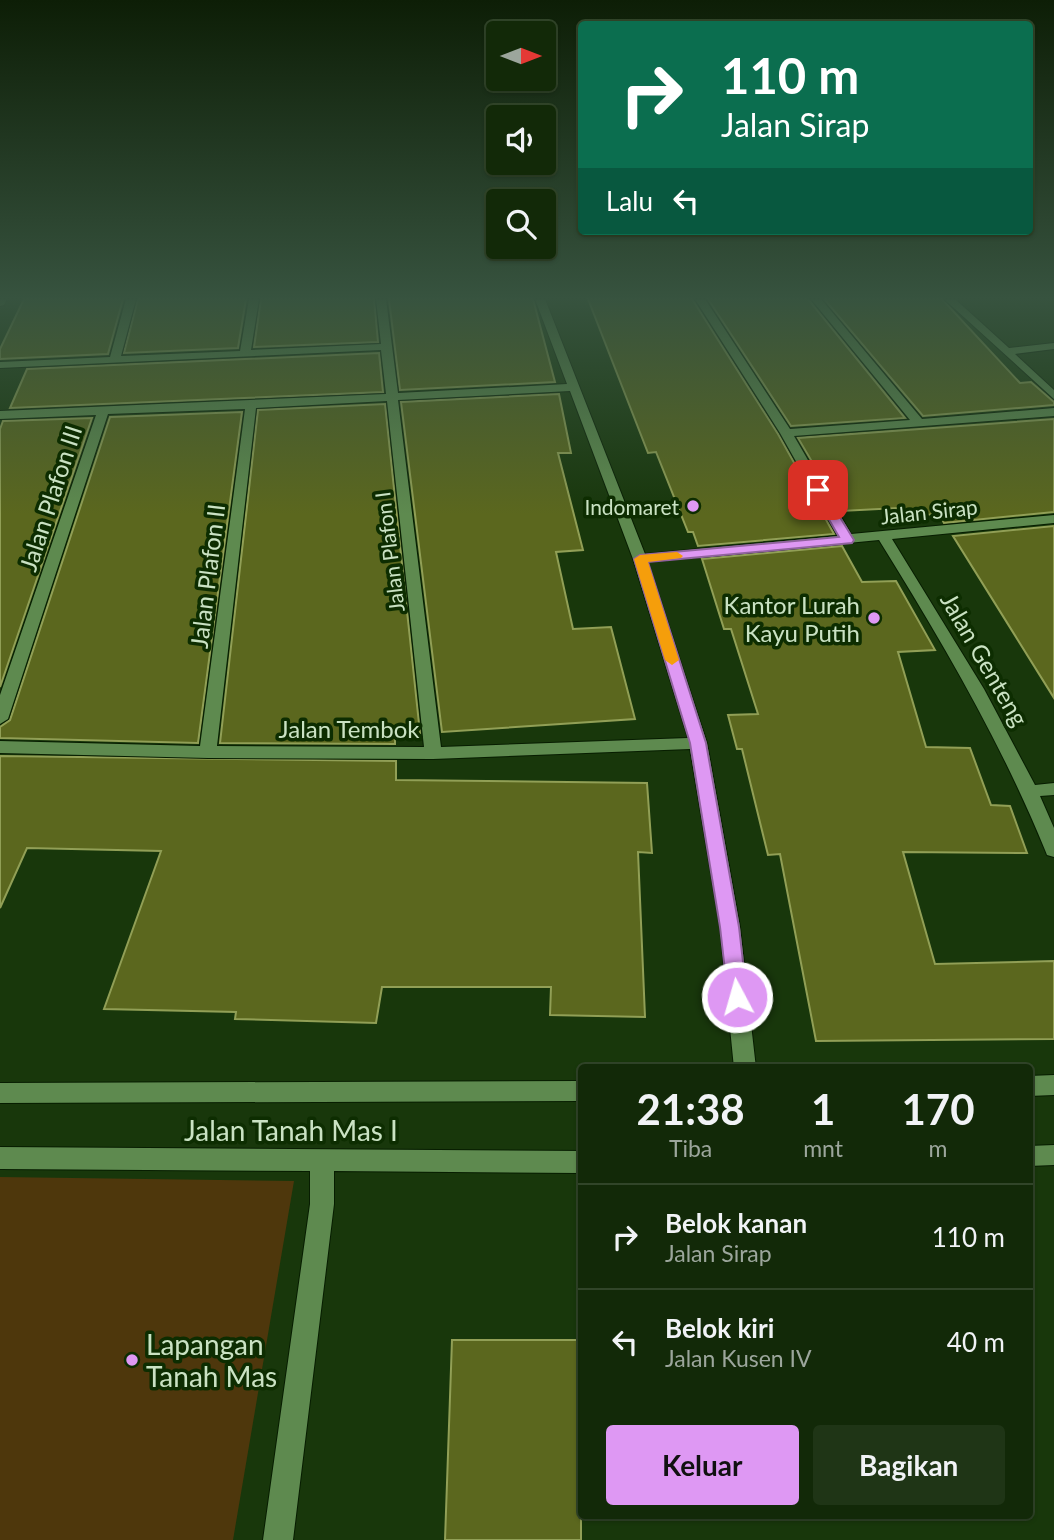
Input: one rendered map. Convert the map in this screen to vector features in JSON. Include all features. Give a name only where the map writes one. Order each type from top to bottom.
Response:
[{"type":"street","name":"Jalan Plafon I","points":[[389,371],[433,753]]},
{"type":"street","points":[[567,371],[640,559],[698,743],[730,927],[746,1064]]},
{"type":"street","points":[[746,371],[848,540]]},
{"type":"street","points":[[876,371],[919,423]]},
{"type":"street","points":[[1027,371],[1054,396]]},
{"type":"street","points":[[0,415],[251,405],[573,387]]},
{"type":"street","name":"Jalan Plafon II","points":[[208,752],[251,405]]},
{"type":"street","name":"Jalan Plafon III","points":[[0,719],[103,411]]},
{"type":"street","points":[[786,433],[1054,412]]},
{"type":"street","name":"Jalan Sirap","points":[[640,559],[1054,519]]},
{"type":"street","name":"Jalan Genteng","points":[[883,536],[973,683],[1032,791],[1054,850]]},
{"type":"street","name":"Jalan Tembok","points":[[0,747],[208,752],[433,753],[698,743]]},
{"type":"street","points":[[1032,791],[1054,789]]},
{"type":"street","points":[[1033,1086],[1054,1085]]},
{"type":"street","name":"Jalan Tanah Mas I","points":[[0,1093],[578,1091]]},
{"type":"street","points":[[1033,1156],[1054,1155]]},
{"type":"street","name":"Jalan Tanah Mas I","points":[[0,1158],[578,1162]]},
{"type":"street","points":[[278,1540],[322,1204],[322,1160]]},
{"type":"shaded area","name":"Lapangan Tanah Mas","points":[[0,1177],[294,1181],[233,1540],[0,1540]]},
{"type":"building","points":[[26,371],[381,371],[383,392],[10,408]]},
{"type":"building","points":[[398,371],[552,371],[555,382],[400,390]]},
{"type":"building","points":[[616,371],[738,371],[778,434],[834,534],[698,546],[693,532],[688,532],[656,452],[648,453]]},
{"type":"building","points":[[755,371],[867,371],[905,418],[791,426]]},
{"type":"building","points":[[885,371],[1009,371],[1020,383],[1031,382],[1054,402],[1054,405],[923,416]]},
{"type":"building","points":[[559,394],[571,453],[558,453],[583,550],[556,552],[573,629],[611,627],[635,719],[442,732],[401,402]]},
{"type":"building","points":[[385,404],[420,733],[395,735],[395,744],[220,743],[258,410]]},
{"type":"building","points":[[242,412],[198,743],[0,738],[0,727],[10,720],[110,417]]},
{"type":"building","points":[[92,418],[0,687],[0,429],[3,421]]},
{"type":"building","points":[[1054,419],[1054,512],[944,523],[939,514],[903,516],[898,508],[841,511],[798,438]]},
{"type":"building","points":[[1054,526],[1054,698],[953,536]]},
{"type":"building","points":[[842,546],[862,582],[896,581],[935,650],[898,652],[926,747],[970,748],[991,805],[1010,806],[1027,853],[903,852],[935,964],[1054,961],[1054,1039],[816,1041],[780,854],[768,855],[742,749],[737,749],[728,715],[758,714],[731,629],[724,629],[702,559]]},
{"type":"building","points":[[0,756],[396,761],[396,780],[647,783],[652,853],[638,852],[645,1017],[550,1015],[551,987],[382,987],[376,1023],[235,1019],[236,1012],[104,1009],[161,851],[27,848],[0,908]]},
{"type":"building","points":[[452,1340],[578,1340],[578,1519],[581,1519],[581,1540],[445,1540]]},
{"type":"slow traffic","points":[[672,660],[640,559],[677,556]]},
{"type":"place","name":"Indomaret","points":[[693,506]]},
{"type":"place","name":"Kantor Lurah Kayu Putih","points":[[874,618]]},
{"type":"place","name":"Lapangan Tanah Mas","points":[[132,1360]]},
{"type":"route","points":[[737,997],[730,927],[698,743],[640,559],[848,540],[818,490]]}]
